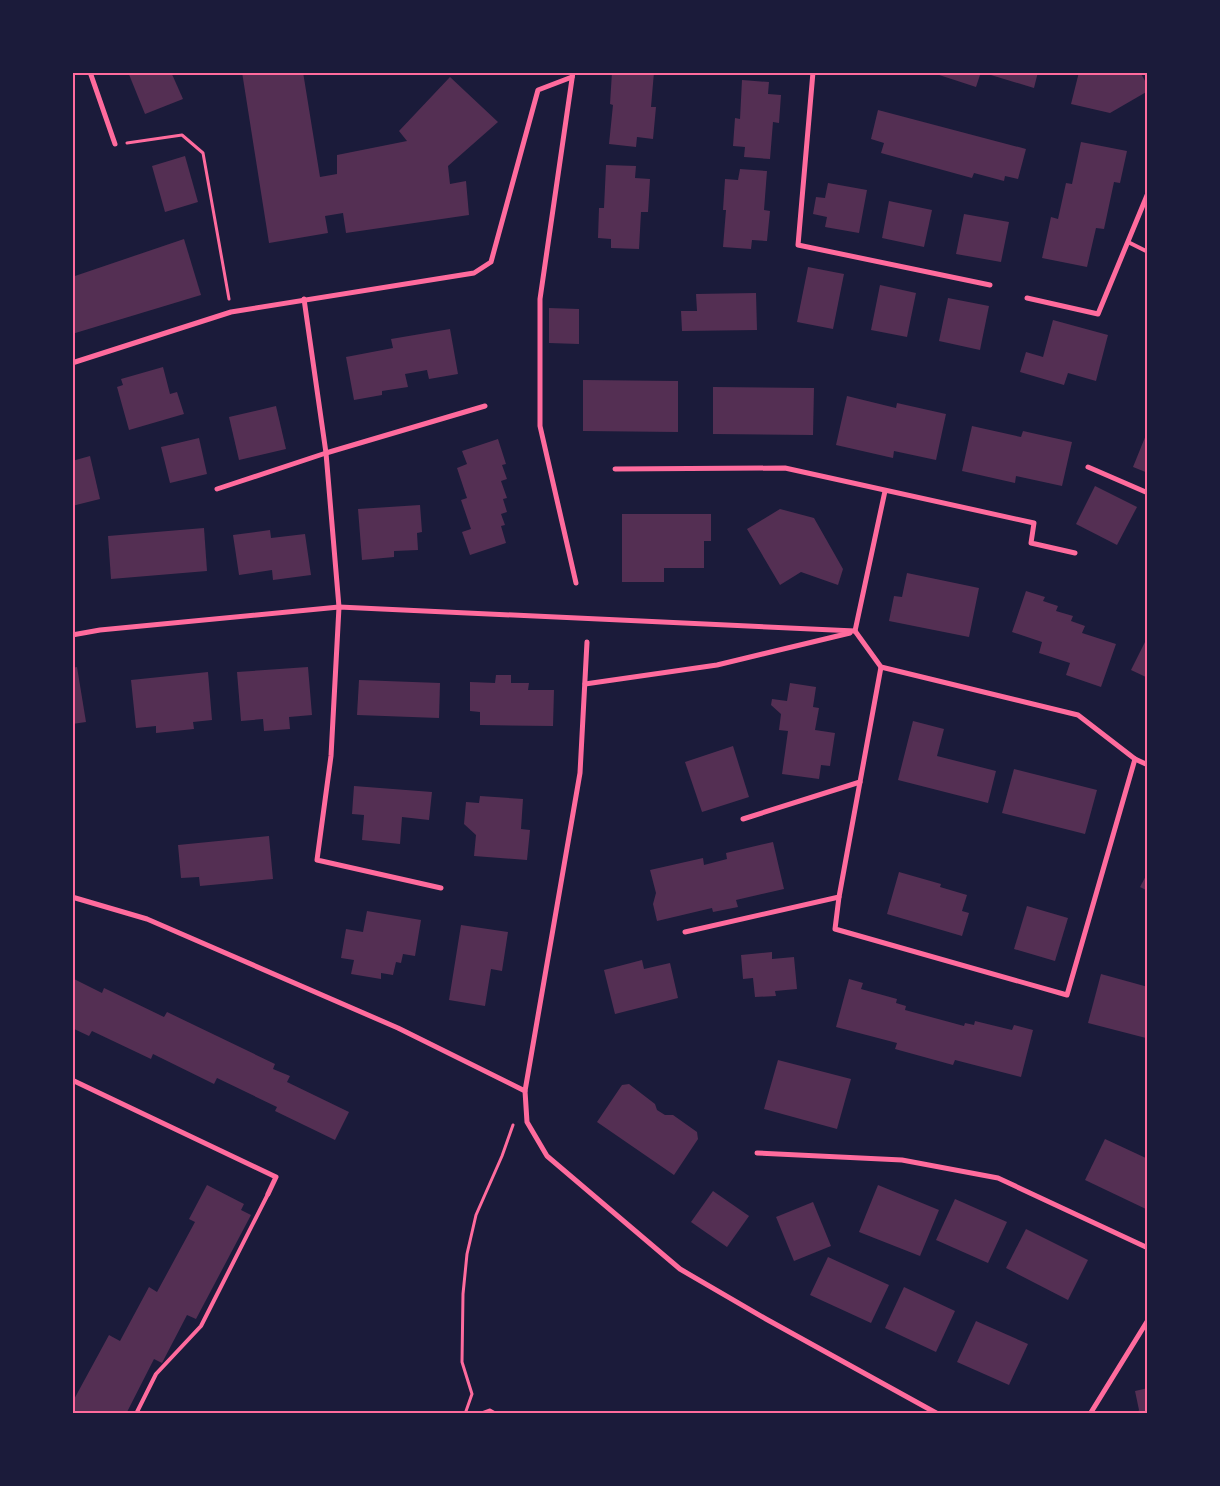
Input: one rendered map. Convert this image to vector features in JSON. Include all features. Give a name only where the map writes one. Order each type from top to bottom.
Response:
[{"type":"street","points":[[90,72],[114,144]]},
{"type":"street","points":[[813,72],[798,245],[990,285]]},
{"type":"street","points":[[72,363],[231,312],[474,273],[492,262],[538,90],[573,75]]},
{"type":"street","points":[[573,75],[540,299],[540,426],[576,583]]},
{"type":"street","points":[[1027,298],[1098,314],[1148,194]]},
{"type":"street","points":[[304,299],[326,453],[339,607],[331,756],[317,860],[441,888]]},
{"type":"street","points":[[217,489],[326,453],[485,406]]},
{"type":"street","points":[[1088,466],[1148,493]]},
{"type":"street","points":[[615,470],[786,468],[885,492],[1034,523],[1031,543],[1075,553]]},
{"type":"street","points":[[885,492],[855,631],[881,667],[1078,714],[1135,759],[1148,765]]},
{"type":"street","points":[[72,635],[100,630],[339,607],[855,631]]},
{"type":"street","points":[[585,684],[717,665],[855,631]]},
{"type":"street","points":[[587,642],[580,773],[525,1091],[527,1122],[547,1156],[680,1268],[766,1319],[938,1414]]},
{"type":"street","points":[[881,667],[839,897],[835,929],[1067,995],[1135,759]]},
{"type":"street","points":[[743,819],[860,782]]},
{"type":"street","points":[[72,897],[147,919],[398,1028],[525,1091]]},
{"type":"street","points":[[685,932],[839,897]]},
{"type":"street","points":[[72,1080],[276,1177],[268,1194]]},
{"type":"street","points":[[757,1153],[902,1160],[998,1178],[1148,1248]]},
{"type":"street","points":[[1090,1414],[1148,1320]]},
{"type":"lane","points":[[1128,242],[1148,252]]},
{"type":"lane","points":[[136,1414],[156,1374],[201,1326],[268,1194]]},
{"type":"path","points":[[114,144],[182,136],[203,153],[231,312]]},
{"type":"path","points":[[465,1414],[472,1394],[462,1362],[463,1294],[467,1254],[476,1215],[502,1156],[514,1120]]},
{"type":"path","points":[[479,1414],[490,1410],[497,1414]]},
{"type":"building","points":[[128,72],[171,72],[183,99],[145,114]]},
{"type":"building","points":[[242,72],[303,72],[320,177],[337,174],[337,155],[407,141],[399,131],[450,77],[498,122],[448,166],[450,184],[466,181],[469,215],[346,233],[343,213],[325,216],[328,233],[269,243]]},
{"type":"building","points":[[612,72],[654,72],[651,107],[656,107],[653,139],[637,137],[636,147],[609,144],[613,105],[610,104]]},
{"type":"building","points":[[930,72],[981,72],[976,87]]},
{"type":"building","points":[[981,72],[1038,72],[1034,88]]},
{"type":"building","points":[[1079,72],[1140,72],[1148,86],[1148,91],[1110,113],[1071,104]]},
{"type":"building","points":[[742,80],[769,82],[768,94],[781,95],[779,123],[773,122],[770,159],[744,157],[745,147],[733,146],[735,118],[740,119]]},
{"type":"building","points":[[878,110],[1026,149],[1018,179],[1005,176],[1004,181],[974,173],[972,178],[881,153],[884,143],[871,139]]},
{"type":"building","points":[[1081,142],[1127,151],[1120,183],[1114,182],[1104,229],[1096,228],[1087,267],[1042,258],[1051,217],[1058,219],[1066,183],[1072,184]]},
{"type":"building","points":[[185,156],[198,202],[165,212],[152,166]]},
{"type":"building","points":[[606,165],[636,166],[635,178],[650,179],[648,212],[641,212],[639,249],[611,248],[611,239],[598,238],[599,208],[604,208]]},
{"type":"building","points":[[740,169],[767,171],[764,210],[770,211],[767,241],[752,240],[751,249],[723,247],[726,210],[723,210],[725,179],[738,180]]},
{"type":"building","points":[[828,183],[867,190],[859,233],[825,227],[827,217],[813,214],[816,197],[825,198]]},
{"type":"building","points":[[889,201],[932,210],[924,247],[882,238]]},
{"type":"building","points":[[964,214],[1009,222],[1001,262],[956,254]]},
{"type":"building","points":[[184,239],[201,295],[72,334],[72,277]]},
{"type":"building","points":[[808,267],[844,274],[833,329],[797,322]]},
{"type":"building","points":[[880,285],[916,293],[907,337],[871,330]]},
{"type":"building","points":[[756,293],[757,330],[682,331],[681,311],[697,311],[696,294]]},
{"type":"building","points":[[948,298],[989,306],[980,350],[939,341]]},
{"type":"building","points":[[549,308],[579,309],[579,344],[549,343]]},
{"type":"building","points":[[1053,320],[1108,335],[1096,381],[1068,373],[1064,385],[1020,372],[1026,352],[1043,357]]},
{"type":"building","points":[[450,329],[458,374],[429,379],[427,370],[405,374],[408,387],[382,391],[382,395],[354,400],[346,357],[393,348],[391,339]]},
{"type":"building","points":[[163,367],[170,394],[177,392],[184,414],[129,430],[117,387],[123,385],[121,379]]},
{"type":"building","points":[[583,380],[678,381],[678,432],[583,431]]},
{"type":"building","points":[[713,387],[814,388],[813,435],[713,434]]},
{"type":"building","points":[[847,396],[896,408],[897,403],[946,414],[936,460],[894,451],[893,458],[836,445]]},
{"type":"building","points":[[276,406],[286,449],[239,460],[229,417]]},
{"type":"building","points":[[972,426],[1021,437],[1023,431],[1072,442],[1062,486],[1016,476],[1015,483],[962,471]]},
{"type":"building","points":[[1148,430],[1148,473],[1133,467]]},
{"type":"building","points":[[199,438],[207,474],[170,483],[161,447]]},
{"type":"building","points":[[498,439],[506,464],[502,465],[507,479],[501,481],[507,498],[503,499],[507,512],[501,514],[505,525],[501,526],[506,543],[470,555],[462,532],[471,529],[461,500],[467,498],[457,468],[467,464],[462,451]]},
{"type":"building","points":[[90,456],[100,499],[72,506],[72,461]]},
{"type":"building","points":[[1095,486],[1137,507],[1117,545],[1076,524]]},
{"type":"building","points":[[420,505],[422,532],[417,533],[418,550],[394,551],[394,557],[362,560],[358,509]]},
{"type":"building","points":[[780,509],[814,518],[843,569],[838,585],[801,572],[780,585],[747,529]]},
{"type":"building","points":[[622,514],[711,514],[711,541],[704,541],[704,568],[664,568],[664,582],[622,582]]},
{"type":"building","points":[[204,528],[207,571],[111,579],[108,536]]},
{"type":"building","points":[[270,530],[271,538],[305,534],[311,575],[273,580],[272,570],[239,575],[233,535]]},
{"type":"building","points":[[907,573],[979,588],[969,637],[889,621],[894,596],[902,597]]},
{"type":"building","points":[[1026,591],[1045,597],[1043,601],[1058,606],[1056,611],[1073,616],[1071,621],[1085,626],[1082,633],[1116,644],[1101,687],[1066,675],[1070,663],[1039,653],[1042,642],[1012,632]]},
{"type":"building","points":[[1148,636],[1148,678],[1131,670]]},
{"type":"building","points":[[77,667],[86,722],[72,724],[72,668]]},
{"type":"building","points":[[308,667],[312,715],[289,717],[290,729],[264,731],[263,719],[241,721],[237,672]]},
{"type":"building","points":[[208,672],[212,720],[193,722],[194,729],[156,733],[156,726],[136,728],[131,680]]},
{"type":"building","points":[[496,675],[511,675],[511,683],[529,683],[528,690],[554,690],[553,726],[480,725],[480,712],[470,711],[470,682],[495,683]]},
{"type":"building","points":[[359,680],[440,683],[439,718],[357,715]]},
{"type":"building","points":[[790,683],[816,687],[813,707],[819,708],[815,730],[835,733],[830,766],[821,765],[819,779],[782,774],[788,731],[779,730],[781,714],[771,705],[772,699],[787,701]]},
{"type":"building","points":[[913,721],[944,729],[937,756],[996,771],[988,803],[898,780]]},
{"type":"building","points":[[733,746],[749,797],[702,812],[685,762]]},
{"type":"building","points":[[1014,769],[1097,790],[1085,834],[1002,813]]},
{"type":"building","points":[[354,786],[432,792],[429,820],[402,817],[400,844],[362,840],[364,815],[352,814]]},
{"type":"building","points":[[480,796],[523,799],[521,829],[530,830],[527,860],[474,856],[476,835],[464,824],[466,802],[479,803]]},
{"type":"building","points":[[269,836],[273,879],[200,886],[199,877],[181,878],[178,845]]},
{"type":"building","points":[[773,842],[784,889],[736,900],[738,907],[713,912],[712,908],[657,921],[653,904],[656,893],[650,870],[703,858],[704,865],[727,859],[726,853]]},
{"type":"building","points":[[899,872],[941,884],[940,887],[967,895],[962,911],[969,913],[962,936],[887,914]]},
{"type":"building","points":[[1148,872],[1148,891],[1140,887]]},
{"type":"building","points":[[1027,906],[1068,918],[1055,961],[1014,949]]},
{"type":"building","points":[[367,911],[421,920],[415,956],[403,954],[401,963],[396,962],[393,975],[381,973],[381,979],[351,974],[354,960],[341,958],[346,929],[363,932]]},
{"type":"building","points":[[461,925],[508,932],[502,971],[491,969],[485,1006],[449,1000]]},
{"type":"building","points":[[772,952],[772,959],[794,957],[797,989],[775,991],[776,996],[755,997],[753,978],[743,979],[741,955]]},
{"type":"building","points":[[642,960],[644,969],[670,963],[678,998],[615,1014],[604,970]]},
{"type":"building","points":[[1101,974],[1148,987],[1146,1038],[1088,1023]]},
{"type":"building","points":[[72,978],[102,993],[104,988],[164,1017],[167,1012],[275,1064],[273,1069],[290,1076],[287,1082],[349,1112],[335,1140],[275,1111],[277,1107],[217,1078],[214,1084],[153,1054],[151,1059],[92,1031],[89,1036],[72,1028]]},
{"type":"building","points":[[849,979],[863,983],[861,989],[897,999],[896,1003],[906,1006],[905,1010],[964,1026],[965,1023],[974,1025],[975,1021],[1012,1030],[1014,1025],[1033,1030],[1021,1077],[955,1060],[953,1065],[895,1049],[897,1043],[836,1027]]},
{"type":"building","points":[[778,1060],[851,1079],[837,1129],[764,1109]]},
{"type":"building","points":[[629,1084],[655,1104],[657,1110],[665,1115],[673,1115],[697,1132],[698,1139],[674,1175],[597,1122],[622,1085]]},
{"type":"building","points":[[1105,1139],[1148,1159],[1148,1210],[1085,1180]]},
{"type":"building","points":[[207,1185],[244,1204],[241,1210],[251,1215],[196,1319],[187,1315],[162,1363],[154,1359],[126,1414],[72,1414],[72,1403],[109,1335],[120,1341],[149,1287],[157,1292],[195,1222],[189,1219]]},
{"type":"building","points":[[878,1185],[939,1210],[920,1256],[859,1232]]},
{"type":"building","points":[[713,1191],[749,1216],[727,1247],[691,1222]]},
{"type":"building","points":[[955,1199],[1007,1222],[988,1263],[936,1240]]},
{"type":"building","points":[[813,1202],[831,1246],[794,1261],[776,1217]]},
{"type":"building","points":[[1026,1229],[1088,1260],[1068,1300],[1006,1268]]},
{"type":"building","points":[[828,1257],[889,1285],[871,1323],[810,1295]]},
{"type":"building","points":[[904,1287],[955,1311],[936,1352],[885,1328]]},
{"type":"building","points":[[976,1321],[1028,1344],[1009,1385],[957,1362]]},
{"type":"building","points":[[1148,1388],[1148,1414],[1137,1414],[1139,1410],[1135,1391]]}]
